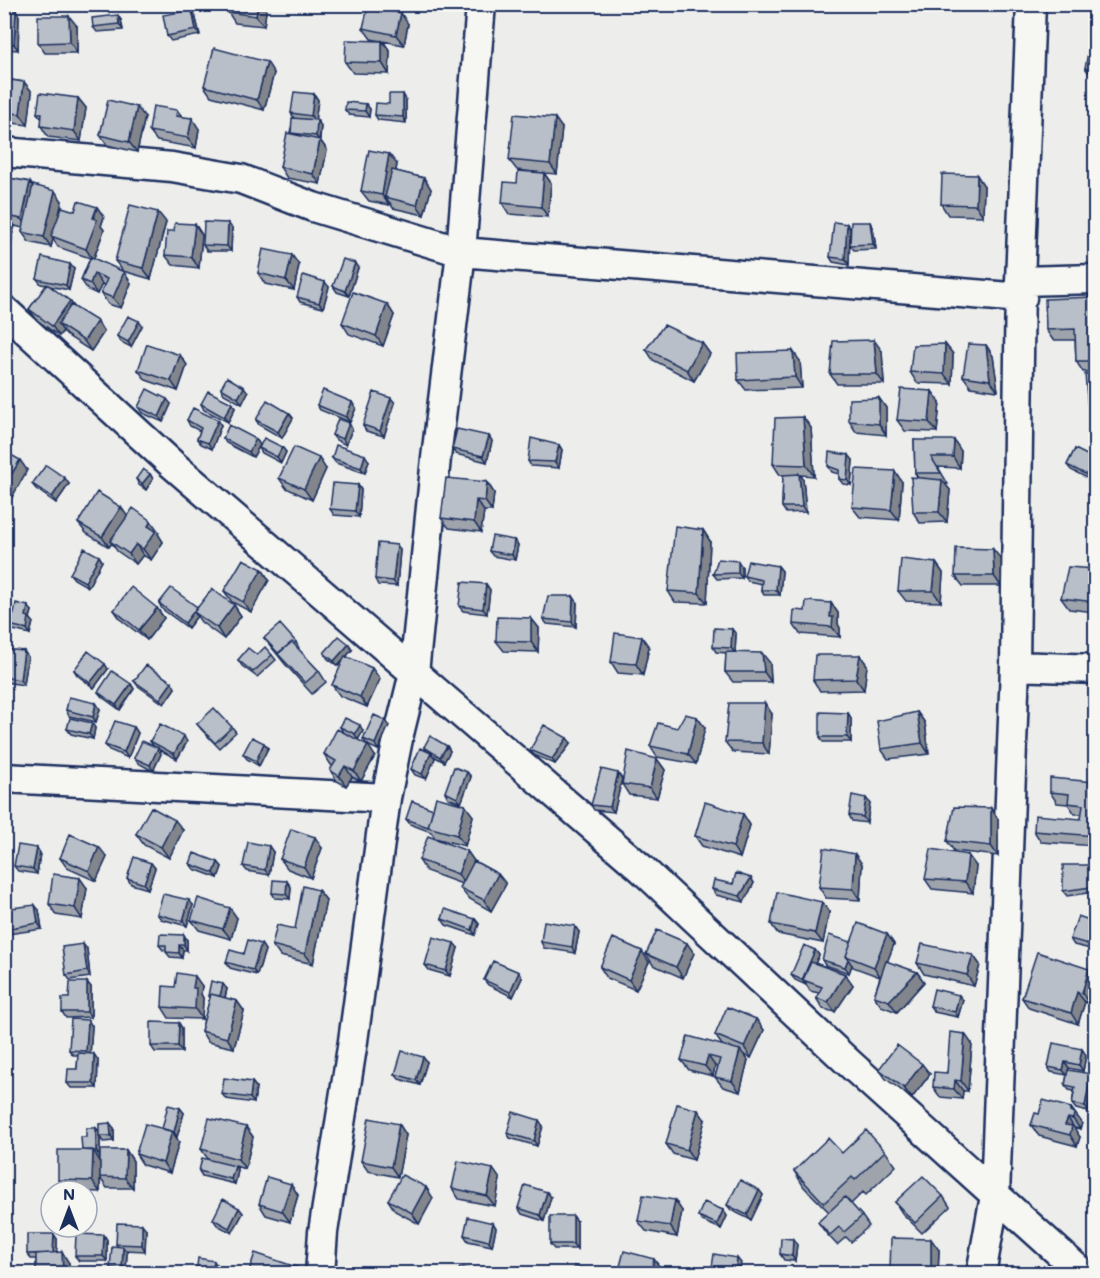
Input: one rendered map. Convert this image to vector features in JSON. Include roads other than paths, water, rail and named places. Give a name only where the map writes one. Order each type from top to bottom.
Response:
[{"type":"street","points":[[320,1274],[323,1232],[353,1041],[386,798],[414,672],[436,458],[461,252],[482,4]]},
{"type":"street","points":[[981,1274],[995,1196],[1016,666],[1021,290],[1031,4]]},
{"type":"street","points":[[4,152],[172,167],[241,179],[312,207],[461,252],[1021,290],[1095,279]]},
{"type":"street","points":[[4,310],[173,465],[642,869],[995,1196],[1083,1274]]},
{"type":"street","points":[[1016,666],[1095,669]]},
{"type":"street","points":[[4,778],[386,798]]}]
